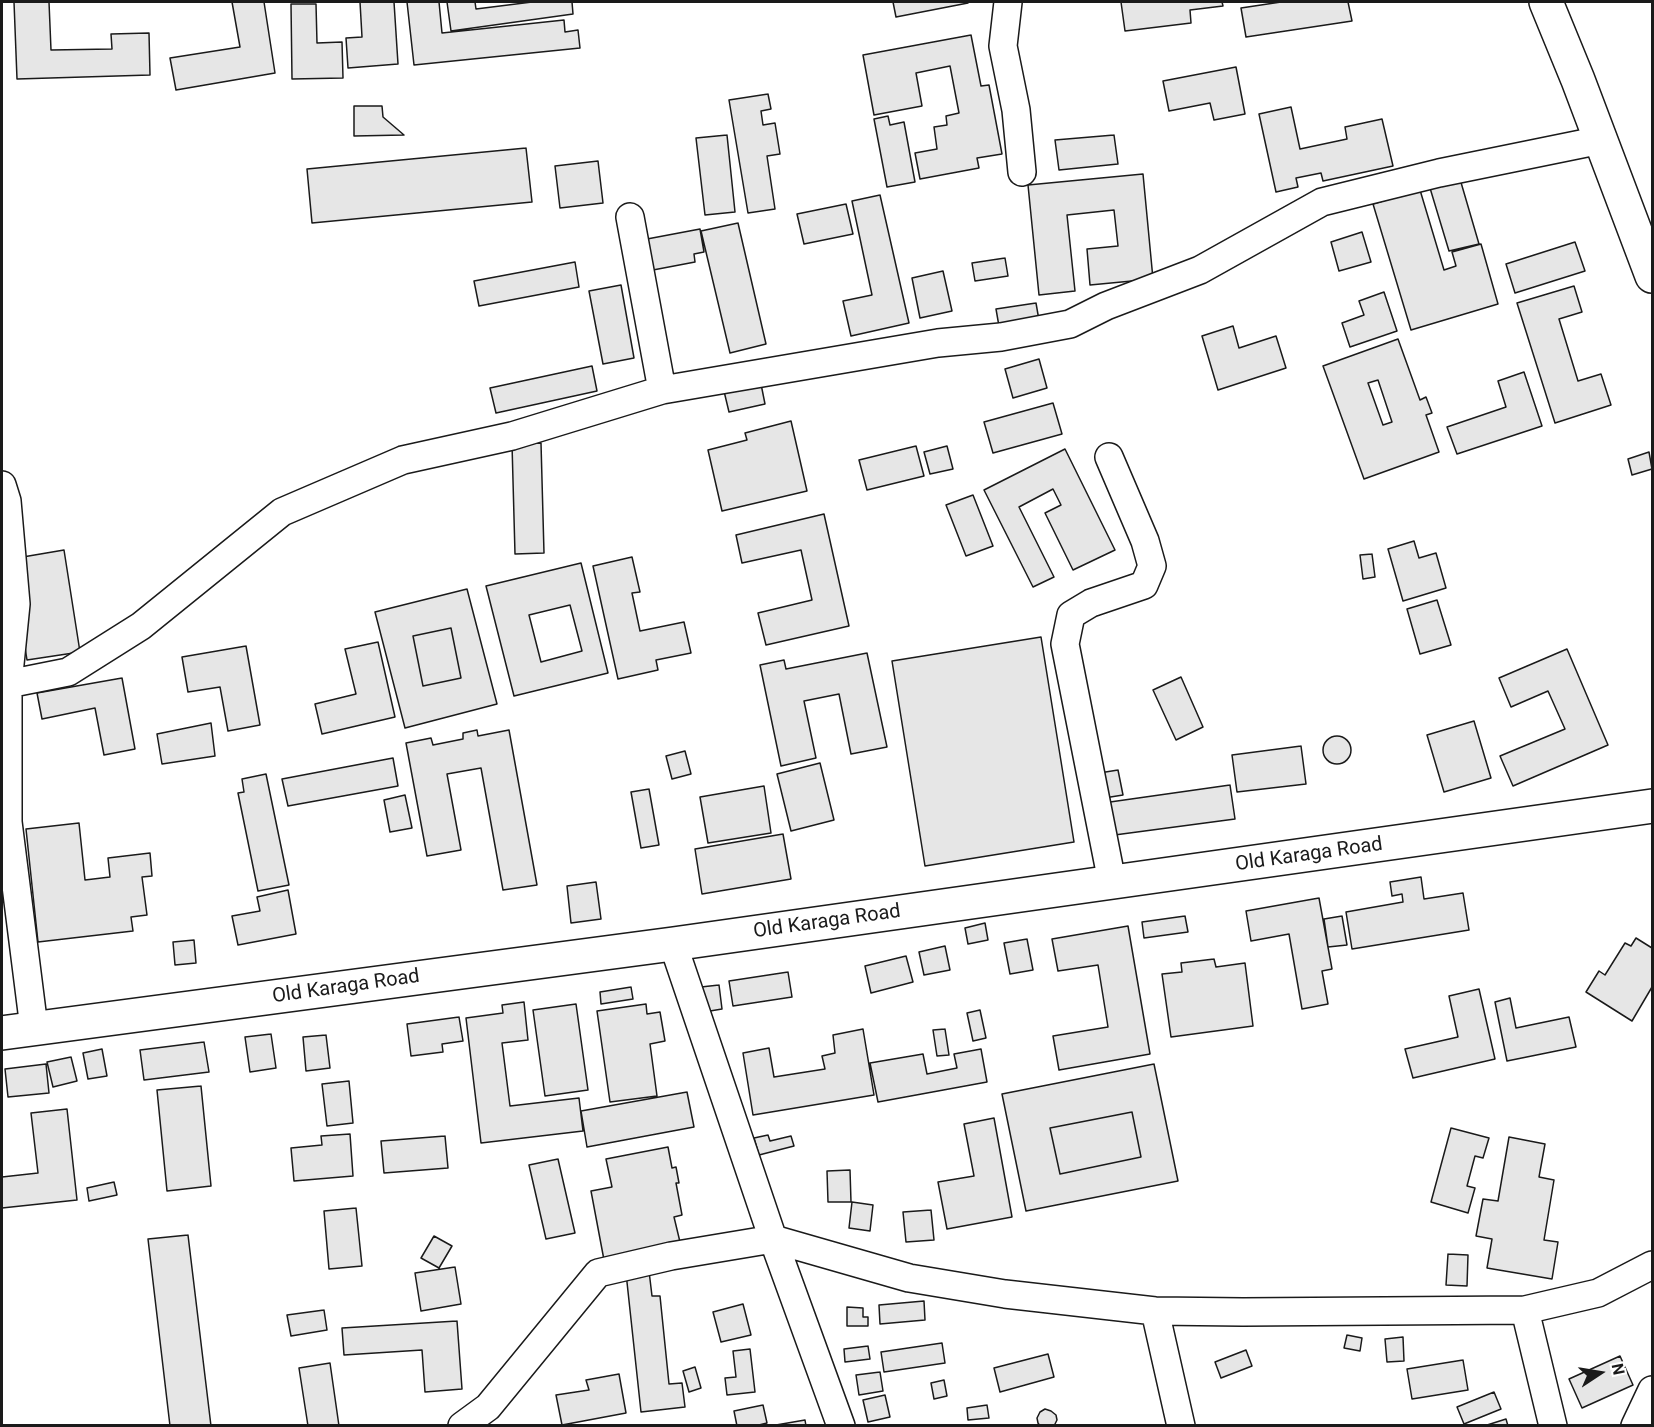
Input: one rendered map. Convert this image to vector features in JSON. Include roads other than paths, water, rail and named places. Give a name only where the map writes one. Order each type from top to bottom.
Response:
[{"type":"street","points":[[1008,2],[1003,46],[1016,110],[1022,172]]},
{"type":"street","points":[[1546,2],[1653,276]]},
{"type":"street","points":[[8,684],[68,672],[141,626],[282,512],[403,460],[512,436],[662,390],[938,342],[1001,337],[1070,324],[1106,306],[1200,270],[1322,202],[1439,173],[1601,140]]},
{"type":"street","points":[[630,218],[662,390]]},
{"type":"street","points":[[1109,457],[1145,541],[1152,566],[1143,585],[1091,603],[1071,615],[1065,644],[1113,882]]},
{"type":"street","points":[[2,485],[7,501],[16,604],[8,684],[5,823],[34,1028]]},
{"type":"street","name":"Old Karaga Road","points":[[2,1033],[673,944],[1653,806]]},
{"type":"street","points":[[673,944],[773,1239],[840,1425]]},
{"type":"street","points":[[462,1425],[488,1407],[598,1273],[670,1256],[773,1239],[909,1278],[1005,1294],[1155,1311],[1525,1310],[1598,1293],[1653,1265]]},
{"type":"street","points":[[1525,1310],[1553,1425]]},
{"type":"street","points":[[1155,1311],[1181,1425]]},
{"type":"street","points":[[1635,1425],[1653,1390]]}]
